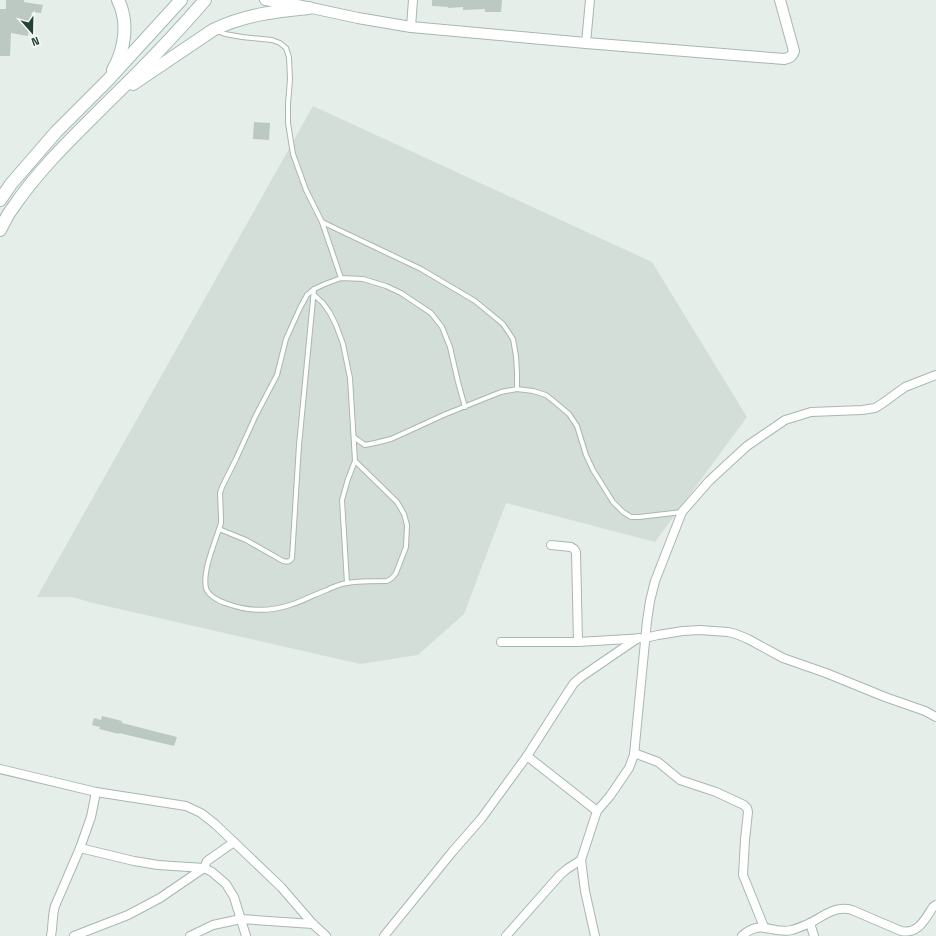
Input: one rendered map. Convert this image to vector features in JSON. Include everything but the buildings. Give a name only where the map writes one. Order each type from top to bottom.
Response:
[{"type":"main road","points":[[108,80],[117,63],[124,38],[125,20],[123,9],[118,0]]},
{"type":"main road","points":[[0,200],[11,184],[40,149],[108,80],[181,0]]},
{"type":"main road","points":[[0,230],[11,209],[58,151],[170,39],[205,0]]},
{"type":"main road","points":[[121,89],[136,82],[213,30],[227,23],[258,14],[309,8]]},
{"type":"street","points":[[265,0],[293,2],[309,8],[411,27],[784,59],[789,58],[794,51],[780,0]]},
{"type":"street","points":[[411,27],[413,0]]},
{"type":"street","points":[[586,43],[590,0]]},
{"type":"street","points":[[595,936],[585,891],[581,860],[598,811],[610,796],[632,762],[634,753],[642,638],[655,581],[682,512],[709,481],[747,446],[785,420],[811,412],[875,408],[905,387],[936,376]]},
{"type":"street","points":[[551,545],[571,547],[576,552],[578,642]]},
{"type":"street","points":[[501,642],[578,642],[642,638],[694,631],[728,632],[736,634],[783,658],[925,711],[936,718]]},
{"type":"street","points":[[384,936],[481,819],[527,756],[574,684],[581,677],[642,638]]},
{"type":"street","points":[[634,753],[658,762],[680,780],[716,792],[744,804],[747,808],[748,812],[743,875],[764,928]]},
{"type":"street","points":[[527,756],[598,811]]},
{"type":"street","points":[[0,769],[96,792],[186,806],[201,813],[215,824],[281,887],[326,936]]},
{"type":"street","points":[[51,936],[55,906],[80,848],[91,817],[96,792]]},
{"type":"street","points":[[74,936],[128,915],[160,898],[204,868],[207,861],[234,842]]},
{"type":"street","points":[[80,848],[134,861],[204,868],[212,872],[231,890],[246,936]]},
{"type":"street","points":[[506,936],[560,875],[581,860]]},
{"type":"street","points":[[742,936],[749,930],[756,927],[781,931],[791,930],[810,923],[838,908],[852,910],[901,931],[907,932],[914,930],[921,925],[936,905]]},
{"type":"street","points":[[190,936],[212,926],[241,919],[314,924]]},
{"type":"street","points":[[810,923],[814,936]]},
{"type":"lane","points":[[213,30],[242,37],[272,40],[280,43],[286,48],[289,57],[290,79],[288,123],[293,154],[306,190],[322,222],[342,278]]},
{"type":"lane","points":[[322,222],[421,269],[475,301],[503,324],[513,339],[516,356],[517,390]]},
{"type":"lane","points":[[356,461],[397,502],[404,514],[407,525],[406,547],[396,573],[392,578],[387,581],[347,583],[290,605],[274,609],[257,610],[238,608],[222,602],[206,589],[206,574],[221,517],[220,493],[222,486],[277,375],[286,340],[300,308],[307,295],[314,289],[342,278],[363,279],[386,286],[401,293],[431,313],[442,327],[450,346],[465,407]]},
{"type":"lane","points":[[219,529],[246,540],[283,561],[290,561],[292,558],[299,445],[314,289]]},
{"type":"lane","points":[[314,295],[323,303],[336,324],[343,344],[350,378],[356,461],[348,479],[342,500],[347,583]]},
{"type":"lane","points":[[355,438],[365,445],[391,439],[446,414],[501,392],[517,390],[533,391],[546,395],[556,402],[577,426],[586,455],[593,470],[614,502],[623,512],[631,516],[639,517],[682,512]]},
{"type":"shaded area","points":[[313,106],[652,262],[747,417],[655,542],[506,503],[464,614],[418,655],[360,664],[72,597],[37,597]]}]
